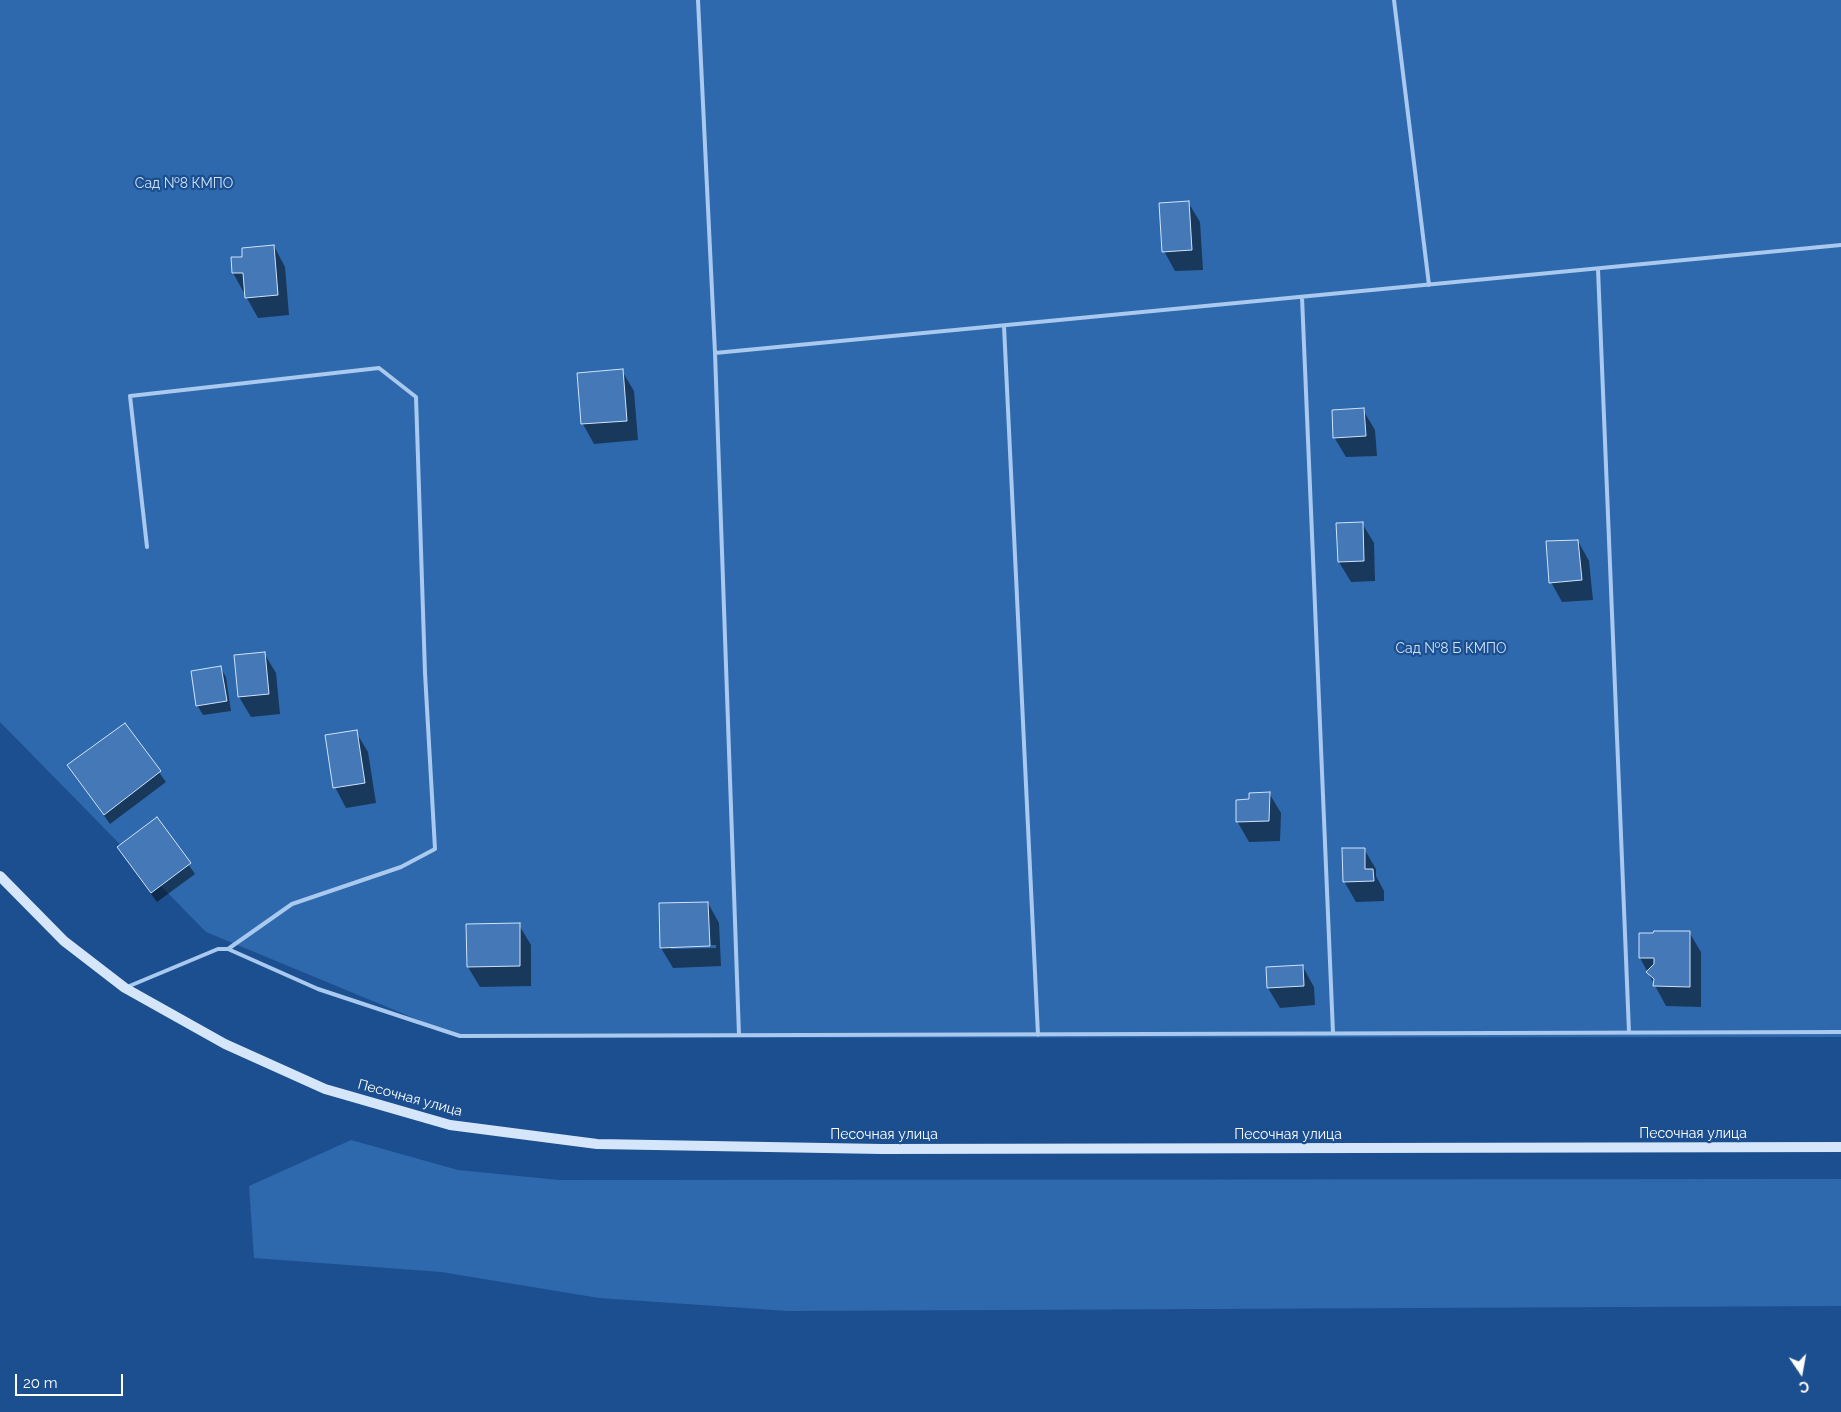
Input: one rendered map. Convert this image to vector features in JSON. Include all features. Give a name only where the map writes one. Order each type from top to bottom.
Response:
[{"type":"main road","name":"Песочная улица","points":[[0,876],[64,941],[125,988],[224,1044],[325,1090],[450,1125],[597,1144],[882,1149],[1841,1147]]},
{"type":"lane","points":[[698,0],[715,353],[739,1035]]},
{"type":"lane","points":[[1394,0],[1429,285]]},
{"type":"lane","points":[[715,353],[1841,245]]},
{"type":"lane","points":[[1598,269],[1629,1032]]},
{"type":"lane","points":[[1302,297],[1332,1033]]},
{"type":"lane","points":[[1004,326],[1038,1035]]},
{"type":"lane","points":[[147,547],[130,396],[379,368],[416,397],[426,673],[435,849],[401,867],[292,904],[228,949]]},
{"type":"lane","points":[[125,988],[218,949],[228,949],[318,989],[460,1036],[1841,1032]]},
{"type":"green space","name":"Сад №8 Б КМПО","points":[[0,0],[1841,0],[1841,1037],[462,1038],[206,932],[0,722]]},
{"type":"green space","points":[[351,1140],[458,1170],[559,1180],[1841,1179],[1841,1306],[788,1311],[599,1298],[441,1272],[254,1258],[249,1186]]},
{"type":"building","points":[[1189,201],[1192,250],[1162,252],[1159,203]]},
{"type":"building","points":[[274,245],[278,295],[245,298],[243,273],[232,273],[231,257],[242,257],[242,248]]},
{"type":"building","points":[[623,369],[627,421],[581,424],[577,373]]},
{"type":"building","points":[[1364,408],[1366,436],[1333,438],[1332,410]]},
{"type":"building","points":[[1363,522],[1364,561],[1338,562],[1336,523]]},
{"type":"building","points":[[1578,540],[1582,580],[1549,583],[1546,541]]},
{"type":"building","points":[[265,652],[269,694],[238,697],[234,655]]},
{"type":"building","points":[[221,666],[227,701],[196,706],[191,671]]},
{"type":"building","points":[[125,723],[161,771],[104,815],[67,765]]},
{"type":"building","points":[[357,730],[365,783],[333,788],[325,735]]},
{"type":"building","points":[[1270,792],[1269,821],[1236,822],[1236,800],[1249,799],[1249,793]]},
{"type":"building","points":[[157,817],[191,863],[151,893],[117,847]]},
{"type":"building","points":[[1342,848],[1365,848],[1365,869],[1373,869],[1374,881],[1343,882]]},
{"type":"building","points":[[708,902],[710,946],[660,948],[659,903]]},
{"type":"building","points":[[520,923],[520,966],[467,967],[466,924]]},
{"type":"building","points":[[1654,931],[1690,931],[1690,987],[1653,986],[1654,979],[1646,972],[1654,964],[1654,958],[1639,958],[1639,933],[1653,933]]},
{"type":"building","points":[[1303,965],[1304,986],[1267,988],[1266,967]]},
{"type":"park label","name":"Сад №8 КМПО","points":[[184,184]]}]
